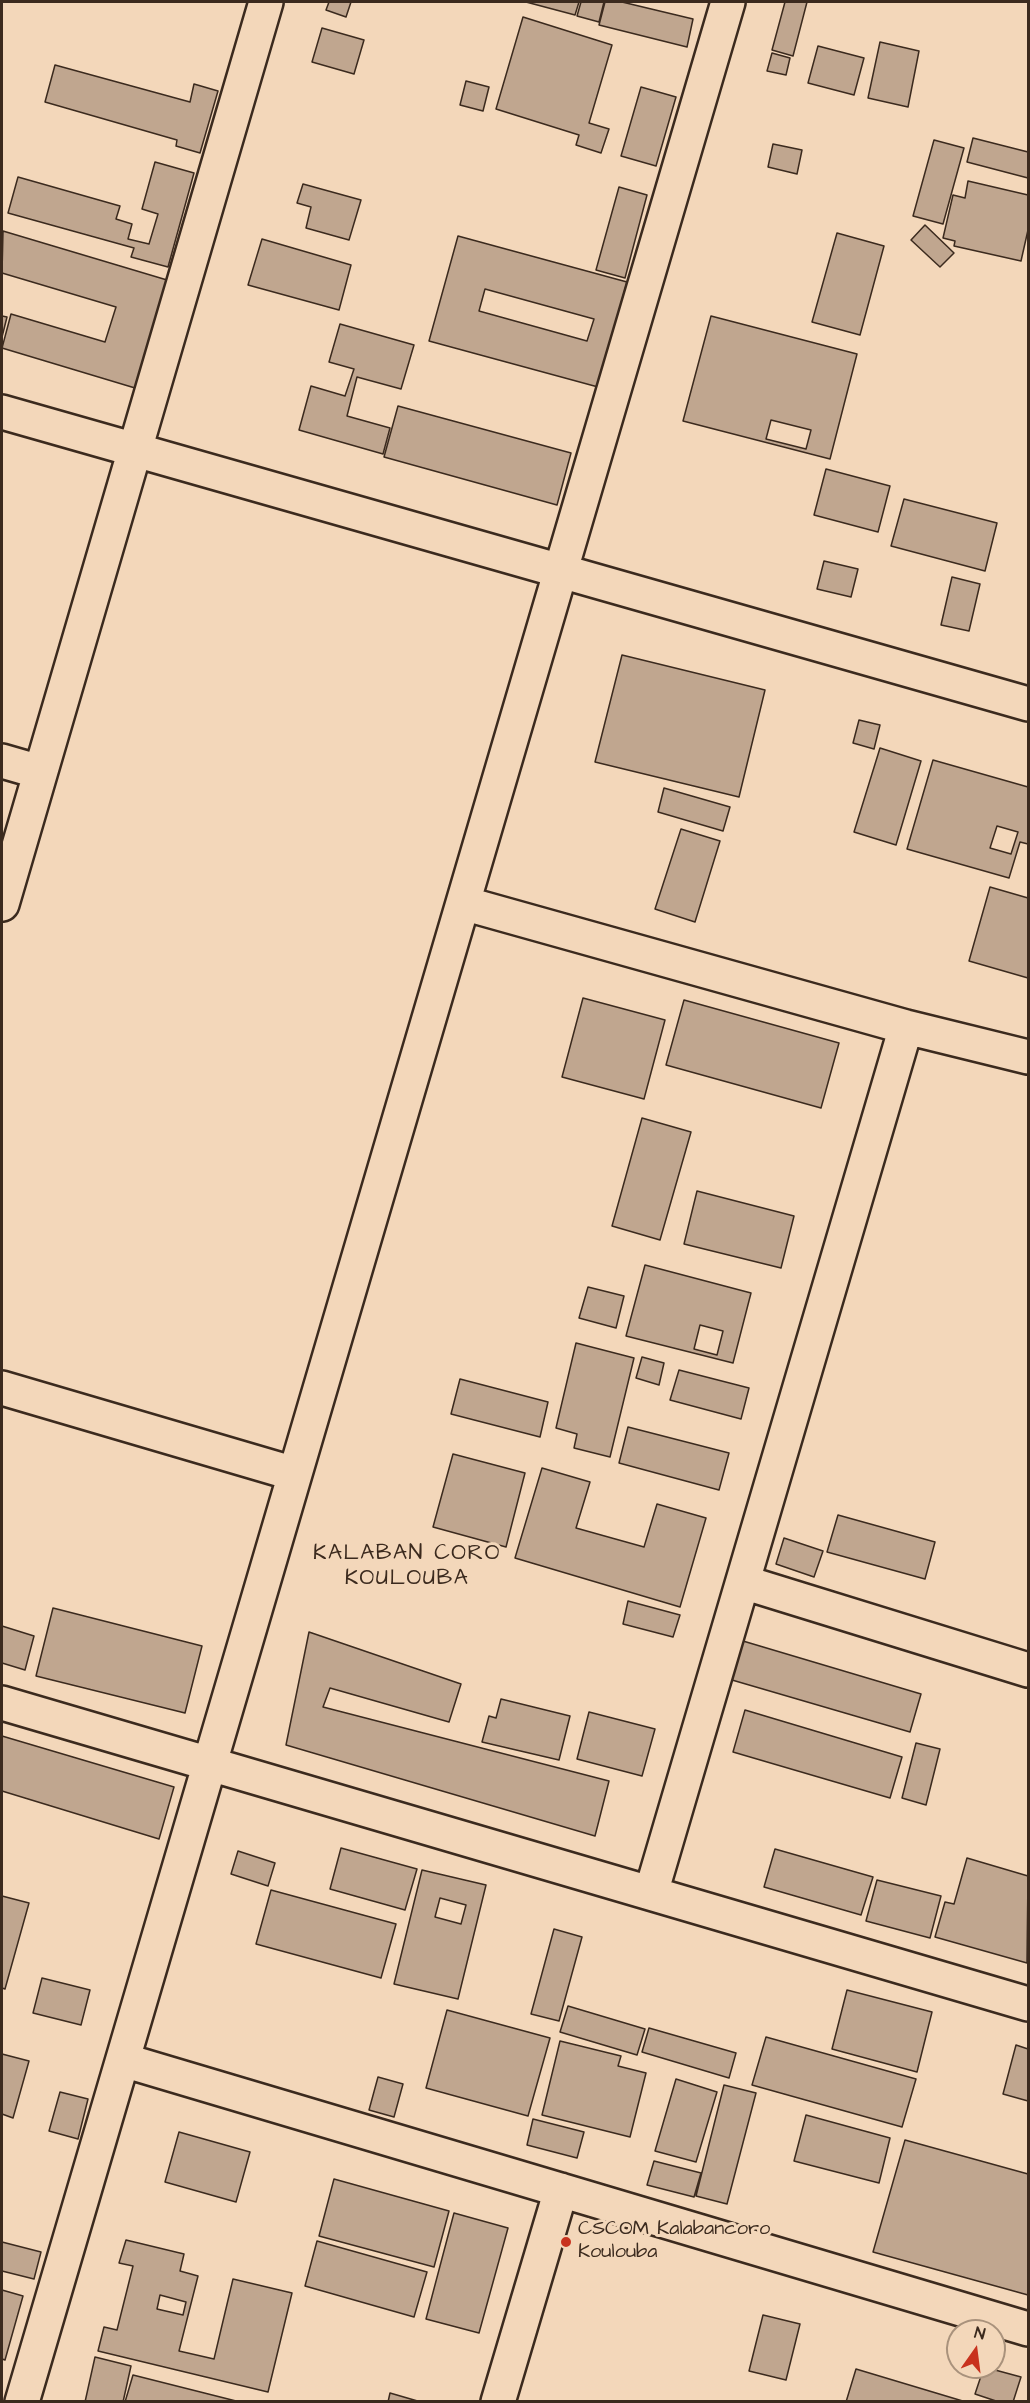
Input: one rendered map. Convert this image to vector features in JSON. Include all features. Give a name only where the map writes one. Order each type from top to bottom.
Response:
[{"type":"street","points":[[2,903],[266,2]]},
{"type":"street","points":[[22,2402],[728,2]]},
{"type":"street","points":[[2,412],[1029,704]]},
{"type":"street","points":[[2,760],[40,772]]},
{"type":"street","points":[[463,903],[906,1027],[1029,1057]]},
{"type":"street","points":[[651,1893],[906,1027]]},
{"type":"street","points":[[2,1388],[295,1474]]},
{"type":"street","points":[[743,1582],[1029,1670]]},
{"type":"street","points":[[2,1703],[1029,2004]]},
{"type":"street","points":[[123,2060],[1029,2329]]},
{"type":"street","points":[[498,2402],[561,2190]]},
{"type":"building","points":[[329,2],[351,2],[346,17],[326,10]]},
{"type":"building","points":[[526,2],[579,2],[575,15]]},
{"type":"building","points":[[581,2],[604,2],[599,22],[577,16]]},
{"type":"building","points":[[605,2],[622,2],[693,19],[687,47],[599,25]]},
{"type":"building","points":[[785,2],[807,2],[793,56],[772,50]]},
{"type":"building","points":[[523,17],[612,45],[589,123],[609,129],[601,153],[576,145],[579,135],[496,109]]},
{"type":"building","points":[[322,28],[364,40],[354,74],[312,62]]},
{"type":"building","points":[[880,42],[919,51],[908,107],[868,98]]},
{"type":"building","points":[[818,46],[864,58],[854,95],[808,83]]},
{"type":"building","points":[[772,53],[790,58],[786,75],[767,71]]},
{"type":"building","points":[[55,65],[190,102],[194,84],[218,91],[200,153],[176,146],[177,140],[45,102]]},
{"type":"building","points":[[466,81],[489,87],[483,111],[460,105]]},
{"type":"building","points":[[641,87],[676,97],[656,166],[621,156]]},
{"type":"building","points":[[973,138],[1028,152],[1028,178],[967,162]]},
{"type":"building","points":[[934,140],[964,148],[943,224],[913,216]]},
{"type":"building","points":[[773,144],[802,150],[797,174],[768,167]]},
{"type":"building","points":[[155,162],[194,173],[168,267],[131,257],[134,248],[8,213],[18,177],[120,206],[116,219],[132,224],[128,239],[149,244],[158,214],[142,209]]},
{"type":"building","points":[[968,181],[1028,195],[1028,230],[1021,261],[954,246],[955,241],[943,238],[953,195],[965,198]]},
{"type":"building","points":[[303,184],[361,200],[349,240],[306,228],[311,207],[297,203]]},
{"type":"building","points":[[619,187],[647,195],[625,278],[596,270]]},
{"type":"building","points":[[925,225],[954,253],[940,267],[911,240]]},
{"type":"building","points":[[3,231],[167,280],[135,388],[2,348],[11,314],[105,342],[116,307],[2,273]]},
{"type":"building","points":[[837,233],[884,246],[860,335],[812,322]]},
{"type":"building","points":[[458,236],[627,282],[598,387],[429,341]],"holes":[[[485,289],[594,319],[587,341],[479,311]]]},
{"type":"building","points":[[262,239],[351,265],[339,310],[248,285]]},
{"type":"building","points":[[2,316],[7,317],[2,337]]},
{"type":"building","points":[[711,316],[857,354],[830,459],[683,421]],"holes":[[[771,420],[811,430],[806,449],[766,439]]]},
{"type":"building","points":[[340,324],[414,345],[401,389],[357,377],[347,416],[390,428],[383,454],[299,430],[311,386],[345,396],[354,369],[329,362]]},
{"type":"building","points":[[398,406],[571,453],[557,505],[384,457]]},
{"type":"building","points":[[826,469],[890,486],[878,532],[814,515]]},
{"type":"building","points":[[904,499],[997,523],[985,571],[891,546]]},
{"type":"building","points":[[824,561],[858,569],[851,597],[817,589]]},
{"type":"building","points":[[952,577],[980,584],[969,631],[941,625]]},
{"type":"building","points":[[622,655],[765,690],[739,797],[595,762]]},
{"type":"building","points":[[859,720],[880,725],[874,749],[853,743]]},
{"type":"building","points":[[880,748],[921,761],[896,845],[854,832]]},
{"type":"building","points":[[933,760],[1028,787],[1028,844],[1020,842],[1009,878],[907,849]],"holes":[[[997,826],[1018,832],[1011,854],[990,848]]]},
{"type":"building","points":[[664,788],[730,807],[723,831],[658,812]]},
{"type":"building","points":[[681,829],[720,841],[695,922],[655,909]]},
{"type":"building","points":[[990,887],[1028,898],[1028,978],[969,961]]},
{"type":"building","points":[[583,998],[665,1020],[644,1099],[562,1077]]},
{"type":"building","points":[[684,1000],[839,1043],[821,1108],[666,1065]]},
{"type":"building","points":[[642,1118],[691,1132],[660,1240],[612,1226]]},
{"type":"building","points":[[697,1191],[794,1216],[781,1268],[684,1244]]},
{"type":"building","points":[[645,1265],[751,1293],[733,1363],[626,1336]],"holes":[[[700,1325],[723,1331],[717,1355],[694,1349]]]},
{"type":"building","points":[[588,1287],[624,1296],[616,1328],[579,1318]]},
{"type":"building","points":[[576,1343],[634,1358],[610,1457],[574,1448],[577,1434],[556,1428]]},
{"type":"building","points":[[642,1357],[664,1363],[659,1385],[636,1378]]},
{"type":"building","points":[[679,1370],[749,1388],[741,1419],[670,1400]]},
{"type":"building","points":[[460,1379],[548,1402],[540,1437],[451,1414]]},
{"type":"building","points":[[628,1427],[729,1453],[719,1490],[619,1463]]},
{"type":"building","points":[[453,1454],[525,1473],[506,1547],[433,1527]]},
{"type":"building","points":[[542,1468],[590,1482],[576,1528],[644,1547],[657,1504],[706,1518],[680,1607],[515,1558]]},
{"type":"building","points":[[838,1515],[935,1542],[925,1579],[827,1552]]},
{"type":"building","points":[[784,1538],[823,1551],[814,1577],[776,1564]]},
{"type":"building","points":[[628,1601],[680,1615],[673,1637],[623,1624]]},
{"type":"building","points":[[53,1608],[202,1646],[185,1713],[36,1676]]},
{"type":"building","points":[[2,1626],[34,1636],[25,1670],[2,1663]]},
{"type":"building","points":[[309,1632],[461,1684],[449,1722],[330,1688],[323,1707],[609,1781],[595,1836],[286,1745]]},
{"type":"building","points":[[743,1641],[921,1694],[910,1732],[732,1680]]},
{"type":"building","points":[[501,1699],[570,1716],[559,1760],[482,1742],[489,1716],[496,1718]]},
{"type":"building","points":[[745,1710],[902,1757],[890,1798],[733,1752]]},
{"type":"building","points":[[589,1712],[655,1729],[642,1776],[577,1759]]},
{"type":"building","points":[[2,1736],[174,1787],[159,1839],[2,1791]]},
{"type":"building","points":[[916,1743],[940,1749],[926,1805],[902,1798]]},
{"type":"building","points":[[341,1848],[417,1869],[405,1910],[330,1889]]},
{"type":"building","points":[[775,1849],[873,1877],[861,1915],[764,1887]]},
{"type":"building","points":[[238,1851],[275,1863],[268,1886],[231,1874]]},
{"type":"building","points":[[967,1858],[1028,1876],[1027,1963],[935,1937],[945,1902],[954,1904]]},
{"type":"building","points":[[422,1870],[486,1885],[458,1999],[394,1984]],"holes":[[[440,1898],[466,1905],[461,1924],[435,1917]]]},
{"type":"building","points":[[877,1880],[941,1896],[930,1938],[866,1921]]},
{"type":"building","points":[[271,1890],[396,1924],[381,1978],[256,1944]]},
{"type":"building","points":[[2,1896],[29,1903],[5,1989],[2,1988]]},
{"type":"building","points":[[554,1929],[582,1937],[559,2021],[531,2014]]},
{"type":"building","points":[[42,1978],[90,1990],[81,2025],[33,2013]]},
{"type":"building","points":[[847,1990],[932,2012],[917,2072],[832,2049]]},
{"type":"building","points":[[568,2006],[645,2029],[637,2055],[560,2032]]},
{"type":"building","points":[[447,2010],[550,2038],[528,2116],[426,2088]]},
{"type":"building","points":[[649,2028],[736,2053],[729,2078],[642,2052]]},
{"type":"building","points":[[766,2037],[916,2079],[902,2127],[752,2085]]},
{"type":"building","points":[[560,2041],[621,2056],[618,2066],[646,2073],[630,2137],[542,2115]]},
{"type":"building","points":[[1016,2045],[1028,2049],[1028,2101],[1003,2094]]},
{"type":"building","points":[[2,2054],[29,2061],[13,2118],[2,2114]]},
{"type":"building","points":[[378,2077],[403,2084],[394,2117],[369,2110]]},
{"type":"building","points":[[676,2079],[717,2092],[696,2162],[655,2151]]},
{"type":"building","points":[[724,2085],[756,2093],[727,2204],[696,2196]]},
{"type":"building","points":[[60,2092],[88,2099],[78,2139],[49,2131]]},
{"type":"building","points":[[806,2115],[890,2138],[879,2183],[794,2161]]},
{"type":"building","points":[[533,2119],[584,2132],[577,2158],[527,2145]]},
{"type":"building","points":[[179,2132],[250,2152],[236,2202],[165,2182]]},
{"type":"building","points":[[905,2140],[1028,2174],[1028,2295],[873,2252]]},
{"type":"building","points":[[654,2161],[701,2173],[694,2197],[647,2185]]},
{"type":"building","points":[[334,2179],[449,2211],[434,2267],[319,2236]]},
{"type":"building","points":[[454,2213],[508,2228],[479,2333],[426,2319]]},
{"type":"building","points":[[126,2240],[184,2254],[180,2271],[198,2276],[179,2351],[214,2359],[233,2279],[292,2293],[268,2392],[98,2351],[104,2327],[117,2330],[133,2266],[119,2263]],"holes":[[[160,2295],[186,2302],[183,2315],[157,2309]]]},
{"type":"building","points":[[317,2241],[427,2272],[414,2317],[305,2286]]},
{"type":"building","points":[[2,2242],[41,2252],[34,2279],[2,2271]]},
{"type":"building","points":[[2,2290],[23,2296],[5,2360],[2,2359]]},
{"type":"building","points":[[763,2315],[800,2324],[786,2380],[749,2371]]},
{"type":"building","points":[[95,2357],[131,2366],[123,2402],[85,2402]]},
{"type":"building","points":[[856,2369],[966,2402],[846,2402]]},
{"type":"building","points":[[1006,2373],[1021,2377],[1013,2402],[999,2402],[975,2394],[980,2379],[1006,2379]]},
{"type":"building","points":[[133,2375],[240,2402],[125,2402]]},
{"type":"building","points":[[390,2393],[421,2402],[388,2402]]},
{"type":"place","name":"CSCOM Kalabancoro Koulouba","points":[[566,2242]]},
{"type":"district","name":"KALABAN CORO KOULOUBA","points":[[407,1566]]}]
